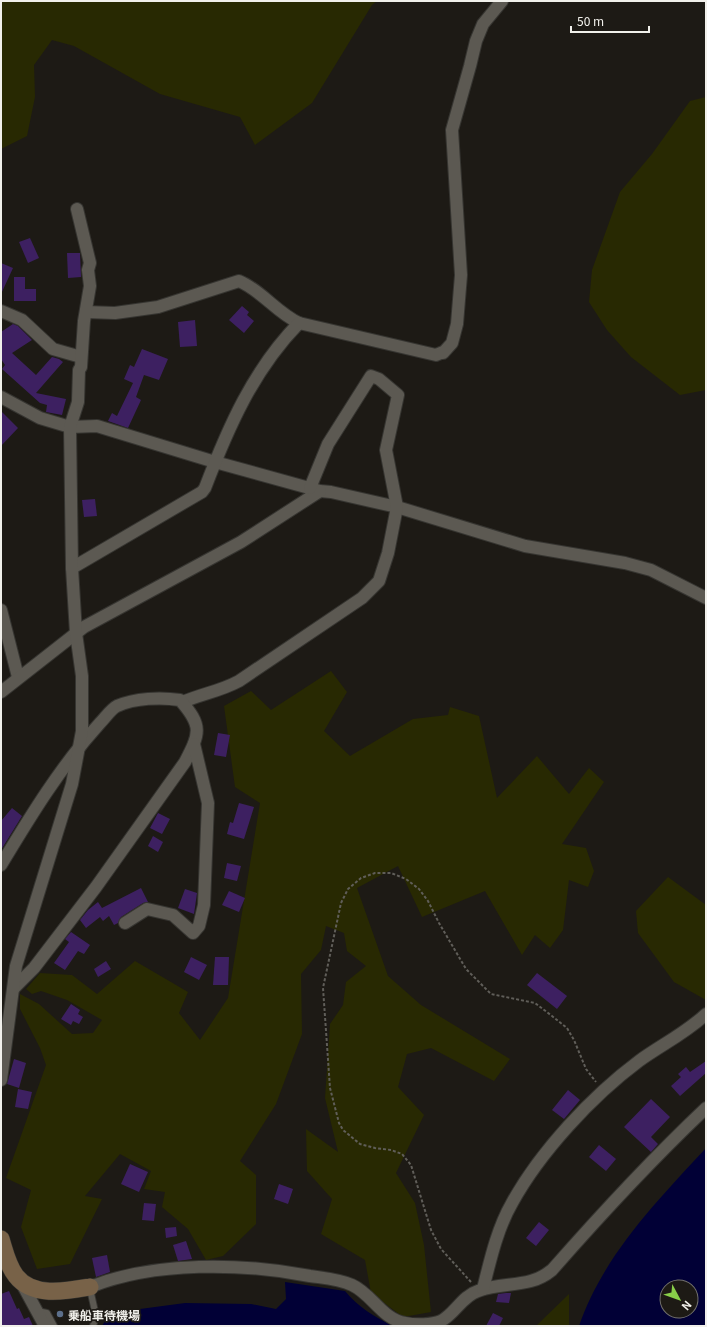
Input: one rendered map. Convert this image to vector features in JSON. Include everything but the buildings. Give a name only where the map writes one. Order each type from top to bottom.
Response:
[{"type":"main road","points":[[1,1239],[9,1263],[21,1282],[31,1288],[46,1291],[70,1291],[90,1287]]},
{"type":"street","points":[[86,312],[115,313],[158,307],[239,281],[247,284],[266,301],[299,323],[436,355],[443,353],[452,343],[457,324],[461,275],[452,130],[476,41],[483,24],[502,1]]},
{"type":"street","points":[[1,1080],[16,966],[72,784],[82,731],[82,676],[76,633],[72,568],[70,427],[78,402],[81,357],[90,286],[90,263],[77,209]]},
{"type":"street","points":[[1,311],[22,320],[53,350],[81,357]]},
{"type":"street","points":[[72,568],[202,492],[232,420],[263,366],[299,323]]},
{"type":"street","points":[[1,692],[18,677],[76,633],[134,599],[235,545],[315,490],[328,444],[371,376],[379,379],[398,395],[386,450],[397,507],[388,553],[379,581],[362,598],[239,682],[223,690],[182,702]]},
{"type":"street","points":[[1,397],[40,418],[70,427],[96,426],[315,490],[331,492],[397,507],[525,546],[625,563],[651,570],[706,598]]},
{"type":"street","points":[[1,610],[18,677]]},
{"type":"street","points":[[1,865],[39,803],[80,746],[116,706],[133,701],[171,699],[180,700],[192,713],[198,730],[194,744],[185,762],[96,887],[34,968],[14,988]]},
{"type":"street","points":[[125,923],[147,909],[173,915],[193,933],[199,926],[204,905],[208,803],[194,744]]},
{"type":"street","points":[[481,1290],[493,1250],[511,1204],[528,1178],[562,1135],[604,1091],[638,1062],[706,1014]]},
{"type":"street","points":[[90,1287],[113,1278],[171,1270],[227,1266],[262,1268],[327,1279],[352,1285],[365,1294],[387,1315],[404,1323],[424,1324],[441,1321],[471,1294],[495,1286],[532,1282],[542,1278],[657,1154],[706,1108]]},
{"type":"street","points":[[21,1282],[45,1326]]},
{"type":"lane","points":[[90,1287],[96,1316],[93,1326]]},
{"type":"lane","points":[[37,1311],[48,1313],[54,1326]]},
{"type":"path","points":[[481,1290],[441,1248],[431,1230],[411,1165],[402,1154],[391,1150],[360,1144],[343,1130],[339,1123],[330,1088],[323,988],[339,909],[348,889],[361,878],[375,873],[391,873],[406,879],[419,889],[428,901],[438,923],[466,969],[492,994],[535,1003],[567,1028],[574,1040],[586,1069],[604,1091]]},
{"type":"shaded area","points":[[1,1],[377,1],[372,5],[312,103],[255,145],[240,117],[160,94],[74,46],[52,40],[34,65],[35,97],[27,136],[1,149]]},
{"type":"shaded area","points":[[706,97],[706,390],[680,395],[631,357],[607,330],[589,302],[592,270],[620,192],[652,154],[690,101]]},
{"type":"shaded area","points":[[331,671],[347,692],[324,731],[350,756],[413,719],[448,715],[450,707],[479,716],[497,798],[537,756],[569,794],[589,768],[604,782],[562,844],[586,848],[594,871],[588,887],[569,880],[563,930],[550,948],[535,935],[522,955],[485,891],[422,917],[398,866],[357,888],[388,976],[421,1005],[510,1059],[494,1081],[431,1048],[407,1054],[398,1087],[424,1115],[396,1173],[415,1203],[424,1245],[431,1312],[403,1317],[371,1293],[365,1260],[321,1234],[332,1199],[307,1171],[306,1129],[338,1152],[325,1098],[330,1024],[343,1005],[346,982],[366,966],[347,951],[344,933],[326,926],[321,950],[301,974],[302,1034],[276,1104],[240,1161],[256,1175],[256,1224],[223,1256],[206,1260],[188,1229],[162,1207],[165,1192],[144,1189],[151,1171],[120,1154],[85,1196],[102,1199],[70,1264],[37,1269],[21,1227],[31,1190],[6,1178],[46,1065],[40,1048],[20,1009],[20,994],[39,1004],[72,1034],[93,1033],[102,1020],[67,1000],[41,991],[32,994],[26,989],[40,973],[72,975],[97,994],[135,961],[188,992],[179,1013],[200,1040],[228,998],[260,803],[235,787],[224,706],[251,691],[271,710]]},
{"type":"shaded area","points":[[668,877],[706,905],[706,1000],[674,982],[638,933],[636,911]]},
{"type":"shaded area","points":[[706,1148],[706,1326],[579,1326],[589,1300],[602,1276],[633,1231]]},
{"type":"shaded area","points":[[285,1282],[345,1291],[355,1302],[367,1311],[393,1326],[102,1326],[110,1313],[185,1303],[251,1304],[276,1309],[286,1299]]},
{"type":"shaded area","points":[[569,1294],[569,1326],[536,1326]]},
{"type":"place","name":"乗船車待機場","points":[[60,1314]]}]
